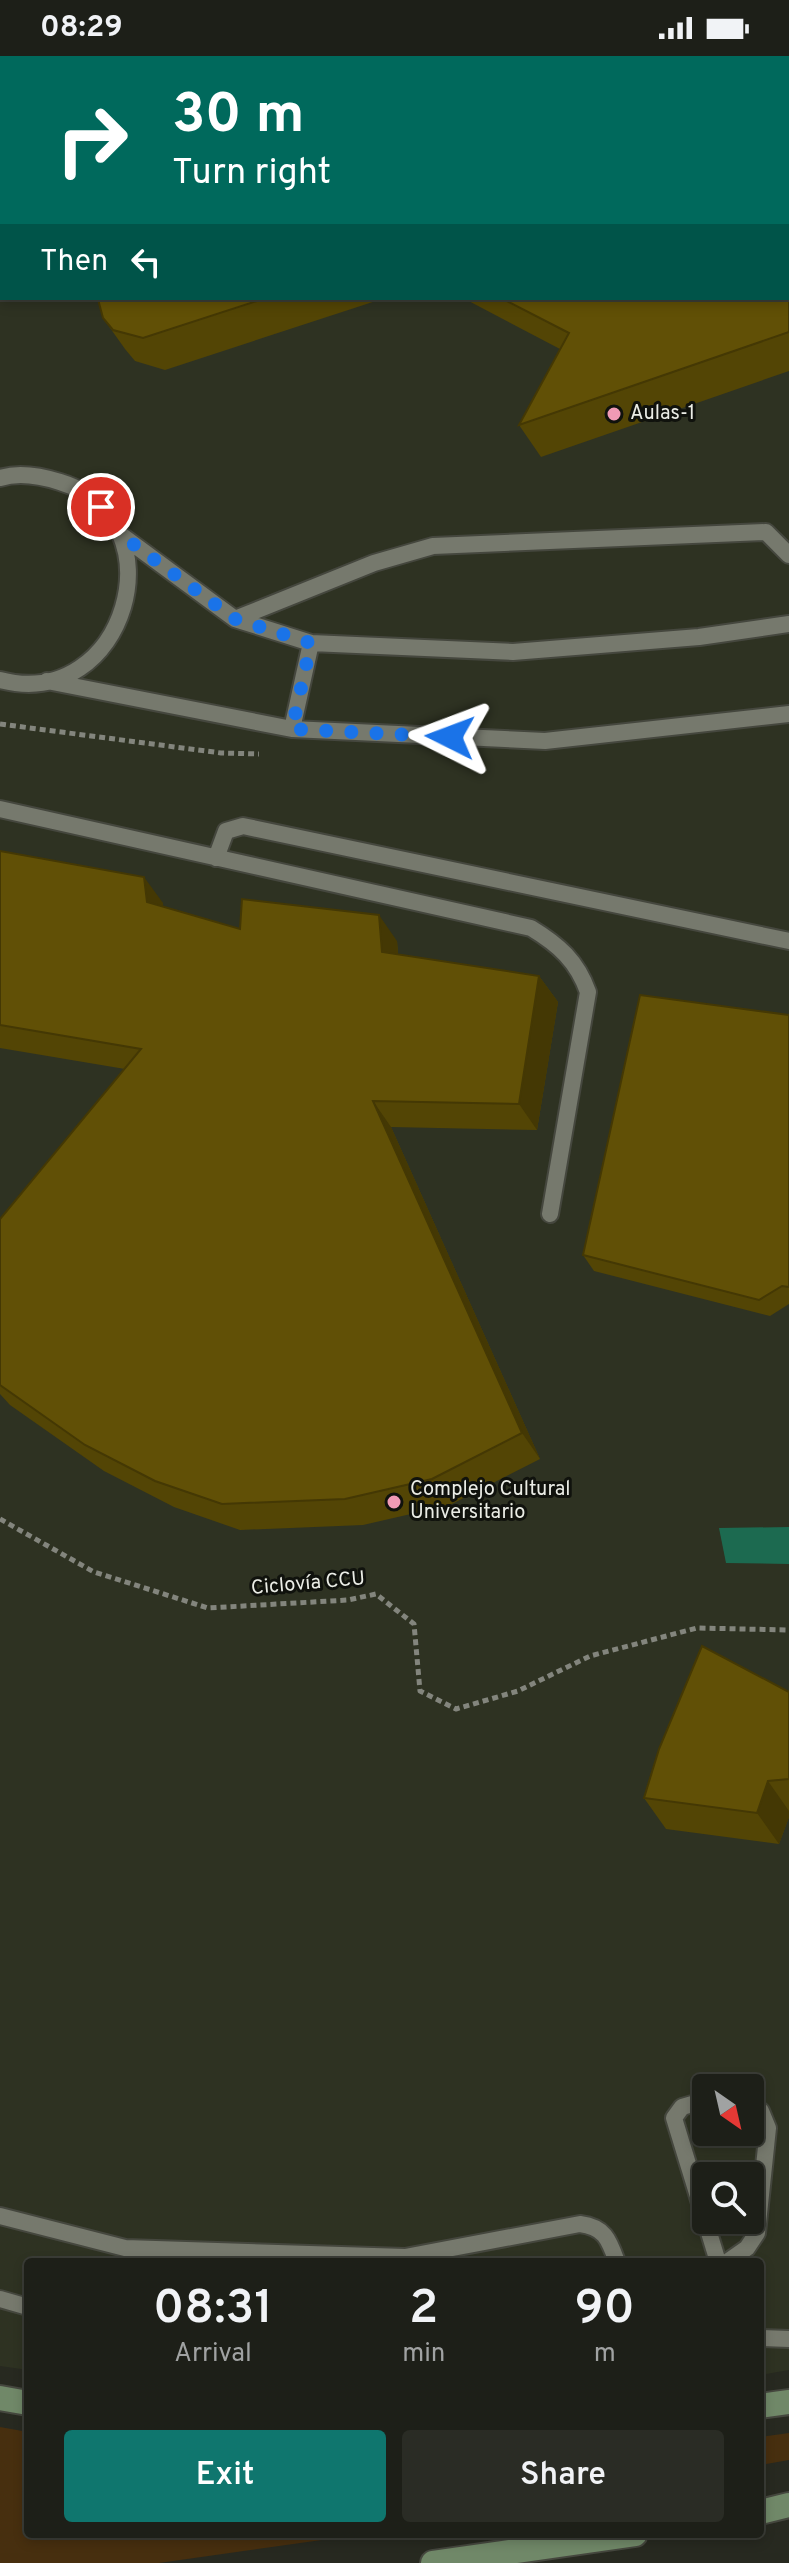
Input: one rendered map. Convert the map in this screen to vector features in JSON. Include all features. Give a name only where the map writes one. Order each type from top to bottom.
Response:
[{"type":"main road","points":[[0,2398],[24,2402]]},
{"type":"main road","points":[[764,2405],[789,2402]]},
{"type":"main road","points":[[764,2512],[789,2508]]},
{"type":"main road","points":[[433,2563],[607,2538]]},
{"type":"lane","points":[[2,473],[39,476],[73,486],[101,507],[121,535],[235,619],[311,643],[513,652],[699,637],[789,624]]},
{"type":"lane","points":[[235,619],[374,563],[433,546],[766,532],[789,555]]},
{"type":"lane","points":[[0,680],[15,684],[47,681],[76,670],[101,651],[119,625],[128,596],[129,565],[121,535]]},
{"type":"lane","points":[[292,729],[311,643]]},
{"type":"lane","points":[[47,681],[292,729],[545,741],[789,714]]},
{"type":"lane","points":[[0,809],[531,928],[556,944],[579,968],[588,992],[550,1214]]},
{"type":"lane","points":[[216,858],[226,831],[243,826],[789,941]]},
{"type":"lane","points":[[692,2104],[682,2107],[674,2118],[717,2258]]},
{"type":"lane","points":[[733,2258],[747,2248],[757,2233],[768,2128],[764,2118]]},
{"type":"lane","points":[[0,2216],[124,2255],[405,2257],[580,2224],[597,2226],[609,2239],[616,2258]]},
{"type":"lane","points":[[0,2299],[24,2306]]},
{"type":"lane","points":[[764,2338],[789,2339]]},
{"type":"path","name":"Ciclovía CCU","points":[[0,1519],[94,1572],[208,1608],[348,1600],[376,1594],[414,1624],[420,1691],[456,1709],[518,1691],[590,1656],[697,1628],[789,1630]]},
{"type":"shaded area","name":"Complejo Cultural Universitario","points":[[0,300],[789,300],[789,2370],[764,2374],[764,2258],[24,2258],[24,2369],[0,2366]]},
{"type":"shaded area","points":[[789,1527],[789,1564],[726,1563],[719,1528]]},
{"type":"shaded area","points":[[0,2427],[24,2431],[24,2538],[336,2538],[159,2563],[0,2563]]},
{"type":"shaded area","points":[[789,2433],[789,2460],[764,2464],[764,2436]]},
{"type":"building","points":[[99,300],[260,300],[143,338],[113,330],[103,318]]},
{"type":"building","points":[[505,300],[789,300],[789,332],[519,425],[569,333]]},
{"type":"building","points":[[0,851],[144,877],[147,902],[240,929],[242,899],[379,915],[382,952],[539,976],[519,1104],[373,1101],[522,1433],[432,1479],[345,1499],[222,1504],[155,1481],[85,1445],[0,1385],[0,1219],[141,1049],[0,1025]]},
{"type":"building","points":[[640,995],[789,1015],[789,1287],[782,1286],[759,1300],[583,1255]]},
{"type":"building","points":[[702,1646],[789,1692],[789,1779],[768,1781],[757,1813],[644,1798],[659,1749]]},
{"type":"place","name":"Aulas-1","points":[[614,414]]},
{"type":"place","name":"Complejo Cultural Universitario","points":[[394,1502]]},
{"type":"route","points":[[101,507],[121,535],[235,619],[311,643],[292,729],[450,737]]}]
